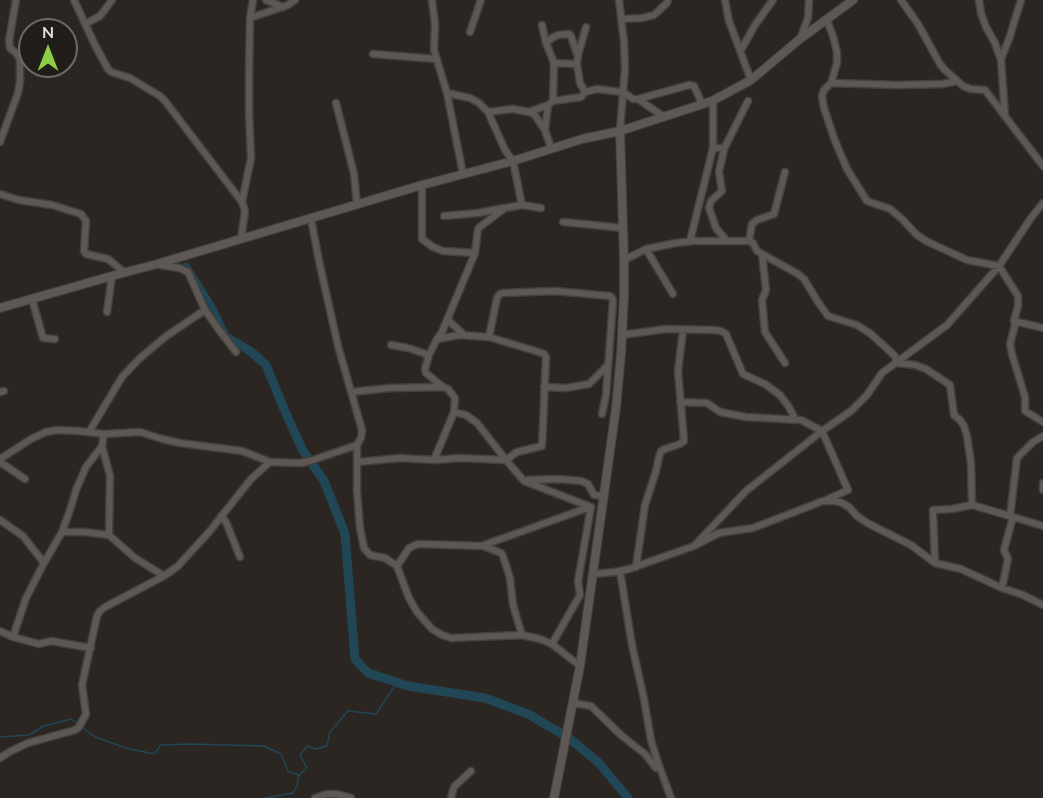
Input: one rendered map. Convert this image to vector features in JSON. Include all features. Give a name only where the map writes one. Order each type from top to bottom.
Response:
[{"type":"street","points":[[0,142],[18,93],[20,81],[20,59],[10,48],[9,41],[16,0]]},
{"type":"street","points":[[74,0],[108,69],[130,78],[160,96],[242,202],[245,208],[241,239]]},
{"type":"street","points":[[86,24],[100,16],[112,0]]},
{"type":"street","points":[[242,202],[251,158],[250,18],[253,0]]},
{"type":"street","points":[[266,0],[284,7]]},
{"type":"street","points":[[250,18],[284,7],[295,0]]},
{"type":"street","points":[[432,0],[435,25],[434,50],[447,93],[464,174]]},
{"type":"street","points":[[470,32],[481,0]]},
{"type":"street","points":[[553,798],[580,666],[616,408],[622,337],[624,260],[620,131],[624,68],[619,0]]},
{"type":"street","points":[[621,20],[654,15],[668,3],[668,0]]},
{"type":"street","points":[[725,0],[729,21],[751,80]]},
{"type":"street","points":[[741,50],[773,0]]},
{"type":"street","points":[[800,39],[809,12],[809,0]]},
{"type":"street","points":[[0,308],[422,185],[513,161],[551,148],[620,131],[712,101],[751,80],[852,0]]},
{"type":"street","points":[[901,0],[918,24],[940,64],[956,81],[971,89],[985,90],[1043,166]]},
{"type":"street","points":[[979,0],[981,13],[1001,60],[1005,117]]},
{"type":"street","points":[[1001,60],[1010,39],[1021,0]]},
{"type":"street","points":[[827,20],[837,52],[836,68],[831,83],[822,96],[835,141],[848,169],[867,201],[890,209],[916,234],[967,260],[999,266],[1017,296],[1018,306],[1010,344],[1025,397],[1025,411],[1043,422]]},
{"type":"street","points":[[542,25],[554,63],[551,103],[545,130]]},
{"type":"street","points":[[585,92],[580,83],[577,64],[586,27]]},
{"type":"street","points":[[546,43],[558,35],[569,34],[578,55]]},
{"type":"street","points":[[373,54],[436,59]]},
{"type":"street","points":[[554,63],[577,64]]},
{"type":"street","points":[[831,83],[898,86],[943,84],[956,81]]},
{"type":"street","points":[[529,112],[551,103],[581,97],[585,92],[597,89],[623,92],[633,99],[638,99],[689,85],[694,87],[702,104]]},
{"type":"street","points":[[447,93],[470,98],[488,112],[505,150],[513,161],[522,205]]},
{"type":"street","points":[[638,99],[664,117]]},
{"type":"street","points":[[690,241],[713,148],[712,101]]},
{"type":"street","points":[[726,240],[716,228],[709,208],[711,201],[722,191],[719,172],[724,149],[748,101]]},
{"type":"street","points":[[336,103],[354,174],[357,205]]},
{"type":"street","points":[[488,112],[513,109],[534,114],[545,130],[551,148]]},
{"type":"street","points":[[713,148],[724,149]]},
{"type":"street","points":[[749,241],[752,224],[774,214],[785,172]]},
{"type":"street","points":[[422,185],[422,239],[443,251],[475,253]]},
{"type":"street","points":[[0,194],[81,214],[86,221],[84,251],[86,254],[108,259],[124,272]]},
{"type":"street","points":[[694,546],[746,491],[851,411],[867,395],[882,373],[947,325],[999,266],[1043,203]]},
{"type":"street","points":[[444,216],[522,205],[541,208]]},
{"type":"street","points":[[434,460],[454,412],[455,398],[448,389],[426,373],[429,355],[442,332],[475,253],[478,229],[506,208]]},
{"type":"street","points":[[311,219],[338,346],[362,430],[357,445],[358,501],[364,548],[370,555],[385,558],[397,566],[417,612],[432,629],[442,635],[451,638],[522,635],[540,639],[552,644],[580,666]]},
{"type":"street","points":[[562,222],[623,228]]},
{"type":"street","points":[[624,260],[646,249],[690,241],[749,241],[753,243],[757,251],[804,279],[828,316],[857,325],[871,334],[895,356],[897,363]]},
{"type":"street","points":[[646,249],[673,294]]},
{"type":"street","points":[[762,254],[766,290],[762,300],[765,332],[785,363]]},
{"type":"street","points":[[157,264],[188,272],[205,309],[236,352]]},
{"type":"street","points":[[106,312],[112,276]]},
{"type":"street","points":[[489,337],[500,294],[555,291],[610,296],[613,300],[606,395],[602,414]]},
{"type":"street","points":[[32,299],[43,338],[55,339]]},
{"type":"street","points":[[89,432],[127,371],[165,337],[205,309]]},
{"type":"street","points":[[447,319],[465,335]]},
{"type":"street","points":[[1014,321],[1043,327]]},
{"type":"street","points":[[610,339],[665,329],[721,331],[726,334],[743,374],[765,384],[780,395],[795,419]]},
{"type":"street","points":[[636,567],[645,505],[661,451],[684,441],[678,371],[683,330]]},
{"type":"street","points":[[358,462],[400,458],[506,460],[517,452],[542,446],[546,357],[544,354],[489,337],[465,335],[437,339]]},
{"type":"street","points":[[391,345],[429,355]]},
{"type":"street","points":[[897,363],[926,369],[950,385],[954,416],[964,426],[967,436],[971,464],[972,505]]},
{"type":"street","points":[[544,387],[565,388],[589,384],[608,365]]},
{"type":"street","points":[[351,392],[390,388],[443,387]]},
{"type":"street","points":[[593,574],[636,567],[694,546],[719,533],[761,526],[848,490],[822,431],[807,422],[795,419],[746,417],[720,412],[707,403],[680,402]]},
{"type":"street","points":[[454,412],[466,415],[477,423],[524,481],[591,507]]},
{"type":"street","points":[[25,479],[0,460],[31,439],[57,430],[104,434],[140,432],[171,441],[242,451],[270,462],[310,462],[357,445]]},
{"type":"street","points":[[104,434],[102,446],[110,476],[109,535]]},
{"type":"street","points":[[1002,588],[1008,559],[1004,550],[1011,516],[1017,458],[1033,442],[1043,436]]},
{"type":"street","points":[[13,637],[26,598],[62,532],[86,467],[102,446]]},
{"type":"street","points":[[0,758],[28,743],[78,728],[86,714],[82,685],[100,611],[178,566],[251,479],[270,462]]},
{"type":"street","points":[[524,481],[559,479],[581,481],[588,484],[594,495],[603,496]]},
{"type":"street","points":[[1043,483],[1043,490]]},
{"type":"street","points":[[823,501],[842,503],[869,524],[911,544],[935,563],[961,569],[1043,605]]},
{"type":"street","points":[[935,563],[933,510],[952,510],[972,505],[1043,526]]},
{"type":"street","points":[[483,546],[591,507]]},
{"type":"street","points":[[552,644],[580,595],[578,581],[591,507]]},
{"type":"street","points":[[221,516],[226,522],[240,557]]},
{"type":"street","points":[[0,520],[23,536],[44,562]]},
{"type":"street","points":[[62,532],[109,535],[135,558],[164,576]]},
{"type":"street","points":[[397,566],[409,548],[418,544],[483,546],[501,553],[510,578],[513,605],[522,635]]},
{"type":"street","points":[[620,571],[651,740],[671,798]]},
{"type":"street","points":[[0,631],[39,644],[51,642],[91,648]]},
{"type":"street","points":[[573,703],[591,706],[650,759],[665,781]]},
{"type":"street","points":[[451,798],[454,787],[471,771]]},
{"type":"street","points":[[315,798],[327,794],[351,798]]},
{"type":"waterway","points":[[186,267],[212,309],[225,336],[250,351],[266,365],[302,449],[324,481],[345,534],[355,659],[368,673],[408,686],[485,698],[528,714],[569,738],[599,763],[628,798]]},
{"type":"waterway","points":[[82,727],[95,737],[126,748],[154,754],[161,745],[264,746],[281,754],[288,771],[299,775],[307,768],[300,755],[307,746],[315,749],[327,746],[330,732],[348,711],[376,714],[397,682]]},
{"type":"waterway","points":[[0,737],[29,735],[44,726],[71,719],[78,724]]},
{"type":"waterway","points":[[265,798],[293,793],[299,775]]}]
